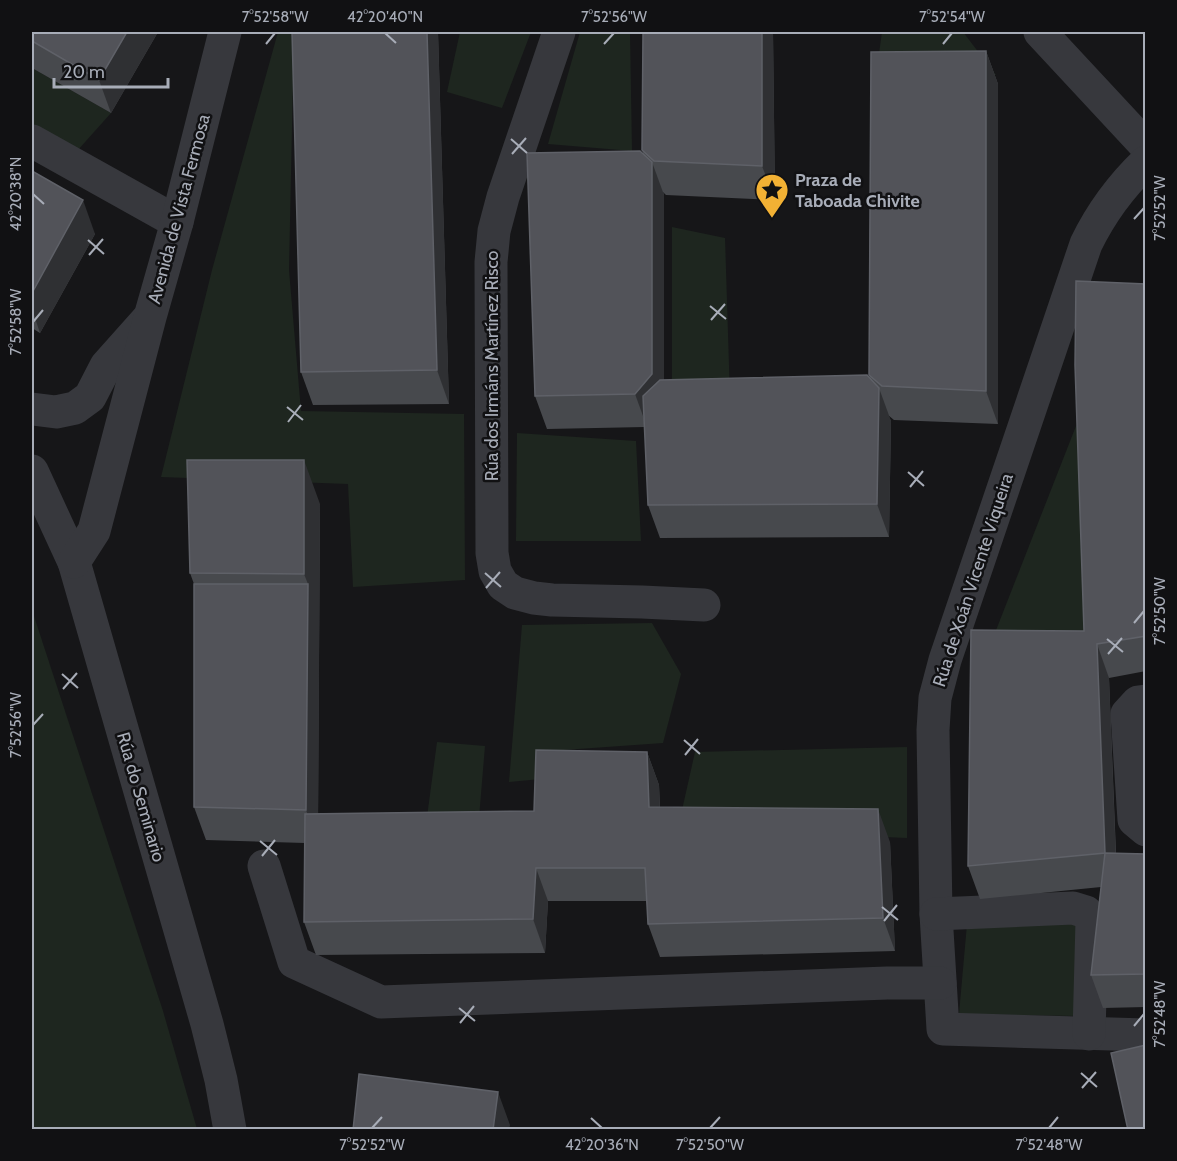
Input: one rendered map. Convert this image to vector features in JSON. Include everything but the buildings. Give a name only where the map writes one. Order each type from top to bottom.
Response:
[{"type":"street","name":"Avenida de Vista Fermosa","points":[[74,562],[93,531],[177,222],[225,32]]},
{"type":"street","name":"Rúa dos Irmáns Martínez Risco","points":[[559,32],[503,197],[491,262],[492,553],[495,571],[502,585],[515,593],[534,598],[704,605]]},
{"type":"street","points":[[1040,32],[1146,146]]},
{"type":"street","points":[[32,141],[177,222]]},
{"type":"street","name":"Rúa de Xoán Vicente Viqueira","points":[[1089,1034],[943,1029],[936,914],[933,730],[935,698],[945,660],[1086,244],[1098,220],[1111,202],[1146,162]]},
{"type":"street","name":"Avenida de Vista Fermosa","points":[[32,409],[56,412],[75,408],[90,397],[106,366],[150,317]]},
{"type":"street","name":"Rúa do Seminario","points":[[32,471],[74,562],[207,1024],[221,1080],[230,1130]]},
{"type":"street","points":[[1146,701],[1138,702],[1127,714],[1134,820],[1146,830]]},
{"type":"street","points":[[264,866],[294,962],[381,1002],[887,983],[940,983]]},
{"type":"street","points":[[936,914],[1073,908],[1086,912],[1092,921],[1089,1034],[1146,1035]]},
{"type":"shaded area","points":[[278,32],[294,32],[289,270],[301,411],[464,414],[465,580],[353,587],[348,484],[161,477],[212,270]]},
{"type":"shaded area","points":[[460,32],[531,32],[502,108],[447,92]]},
{"type":"shaded area","points":[[580,32],[630,32],[632,151],[548,144]]},
{"type":"shaded area","points":[[882,32],[963,32],[996,75],[874,89]]},
{"type":"shaded area","points":[[32,68],[111,113],[77,151],[32,125]]},
{"type":"shaded area","points":[[672,227],[725,238],[730,398],[672,394]]},
{"type":"shaded area","points":[[1087,398],[1095,634],[991,643]]},
{"type":"shaded area","points":[[517,433],[636,441],[641,541],[516,541]]},
{"type":"shaded area","points":[[32,610],[163,1011],[197,1129],[32,1129]]},
{"type":"shaded area","points":[[652,623],[681,674],[663,743],[536,752],[541,779],[509,782],[522,625]]},
{"type":"shaded area","points":[[437,742],[485,746],[479,818],[427,817]]},
{"type":"shaded area","points":[[907,747],[907,838],[678,828],[695,752]]},
{"type":"shaded area","points":[[1081,919],[1078,1016],[959,1014],[967,924]]},
{"type":"place","name":"Praza de Taboada Chivite","points":[[772,219]]}]
